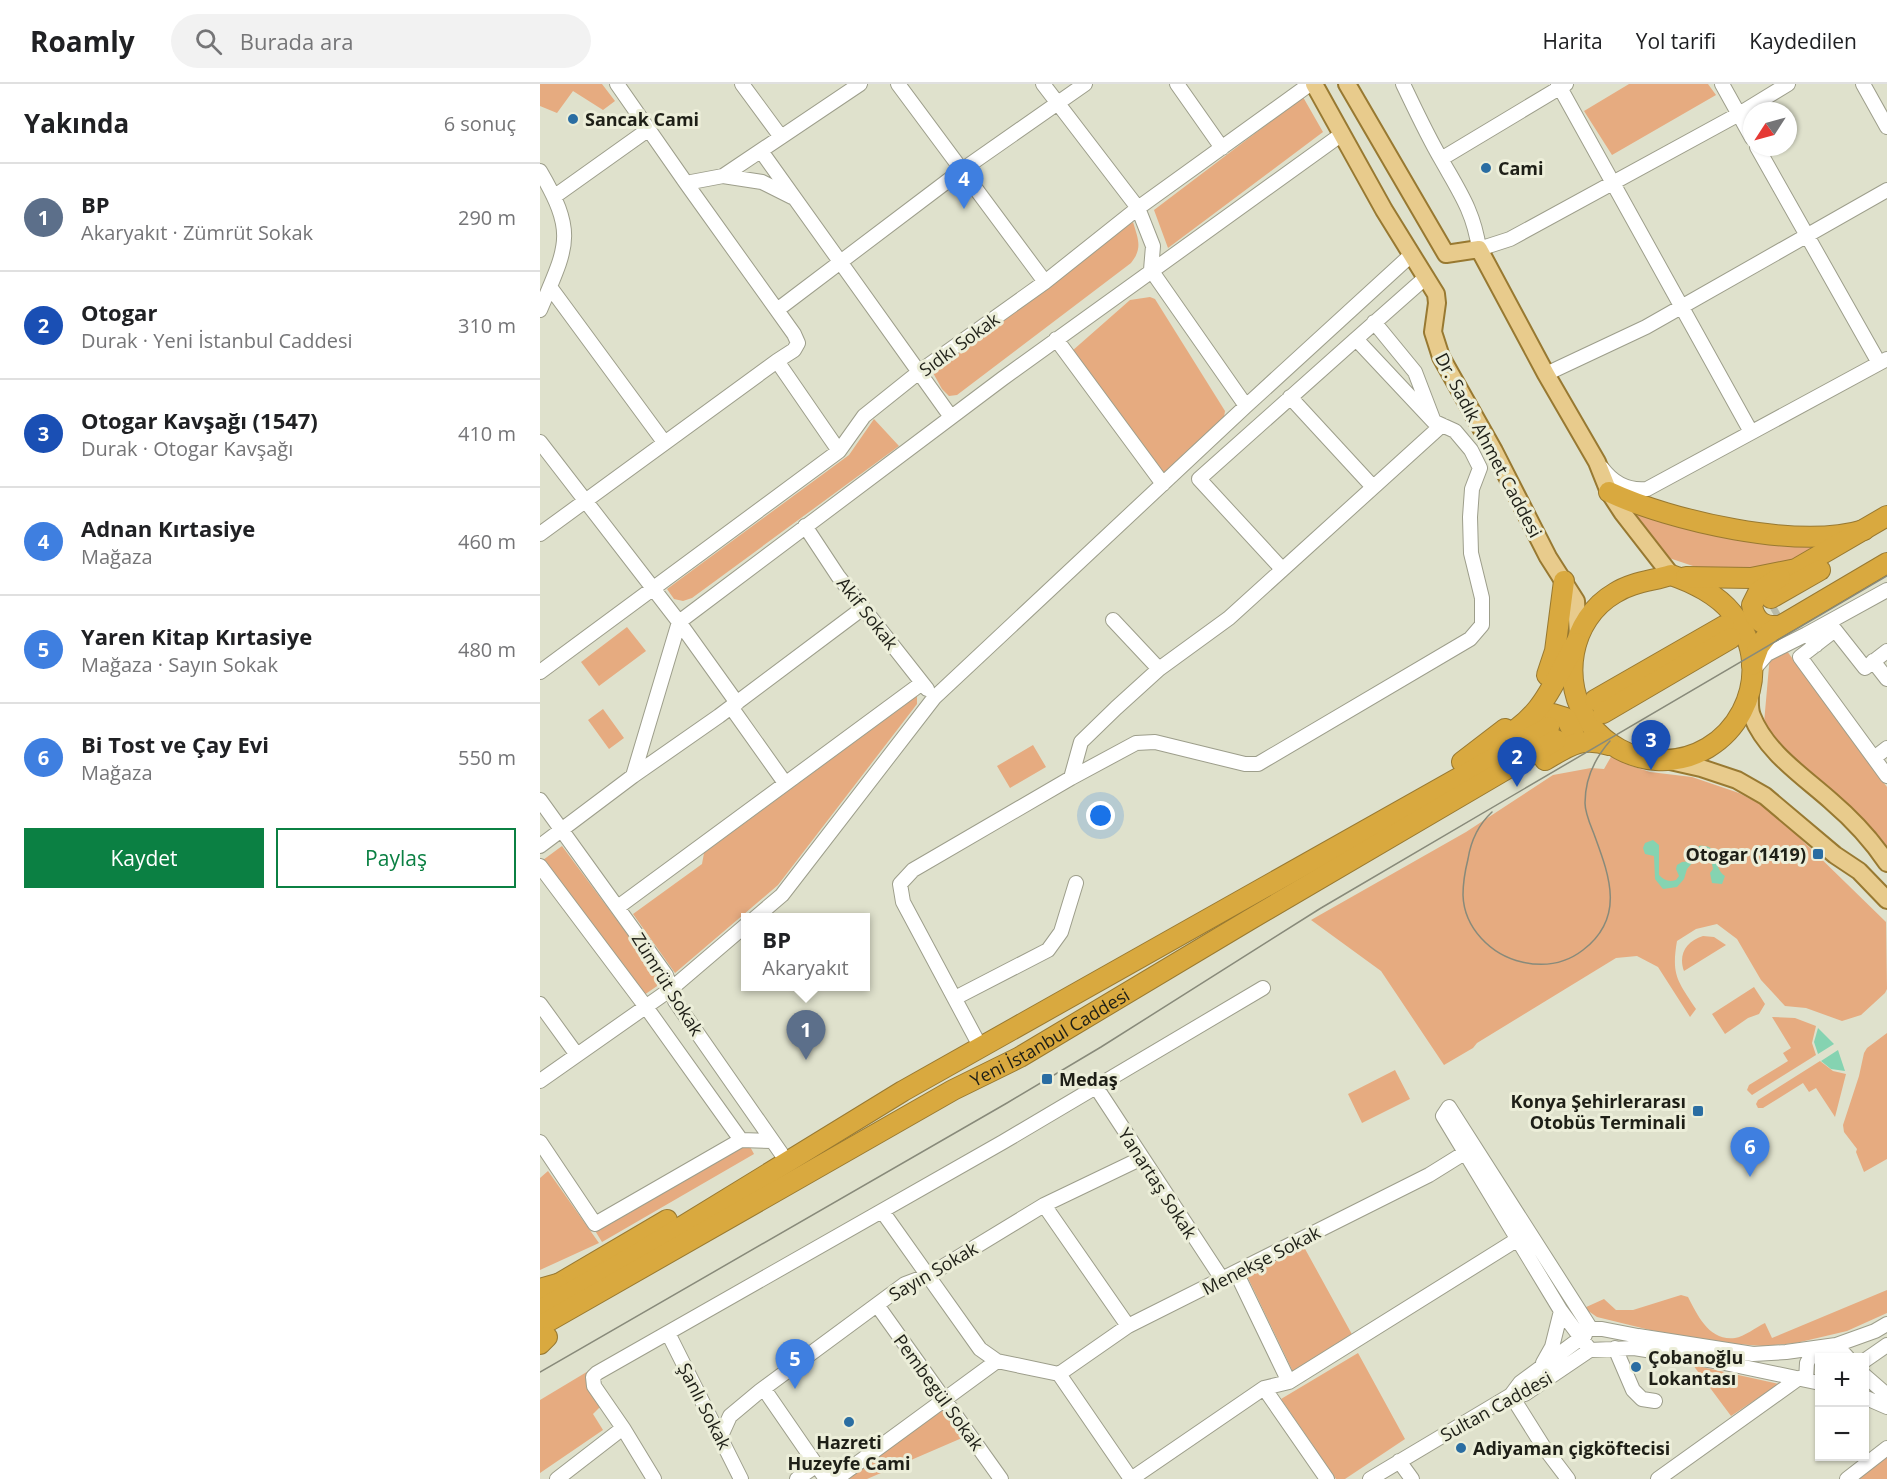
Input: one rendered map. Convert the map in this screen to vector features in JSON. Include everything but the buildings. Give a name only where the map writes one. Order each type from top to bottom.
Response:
[{"type":"highway","points":[[1609,492],[1657,511],[1744,529],[1794,536],[1822,537],[1845,535],[1864,530]]},
{"type":"highway","points":[[1887,516],[1759,591],[1753,600],[1753,610],[1757,619],[1766,626],[1776,612],[1887,531]]},
{"type":"highway","points":[[1555,739],[1587,740],[1613,746],[1639,757],[1663,760],[1690,756],[1711,746],[1742,713],[1750,692],[1753,668],[1761,642],[1776,612],[1887,549]]},
{"type":"highway","points":[[1776,612],[1887,563]]},
{"type":"highway","points":[[1515,732],[1531,718],[1547,697],[1590,615],[1612,594],[1641,582],[1674,576],[1751,578],[1796,569]]},
{"type":"highway","points":[[1674,576],[1710,593],[1733,613],[1748,640],[1753,668]]},
{"type":"highway","points":[[1462,762],[1521,714],[1542,685],[1555,651],[1564,581]]},
{"type":"highway","points":[[1599,707],[1728,632]]},
{"type":"highway","points":[[1577,639],[1572,677],[1577,699],[1594,729],[1613,746]]},
{"type":"highway","points":[[1117,972],[1133,956],[1162,936],[1547,715],[1563,716],[1570,723],[1573,732],[1570,741],[1555,739]]},
{"type":"highway","name":"Yeni İstanbul Caddesi","points":[[540,1310],[903,1091],[1117,972],[1555,739]]},
{"type":"highway","name":"Yeni İstanbul Caddesi","points":[[542,1337],[956,1100],[1020,1057],[1127,993],[1168,977],[1200,960],[1555,739]]},
{"type":"highway","points":[[540,1294],[776,1147],[903,1091]]},
{"type":"main road","name":"Dr. Sadık Ahmet Caddesi","points":[[1312,84],[1436,294],[1433,332],[1441,357],[1494,451],[1548,557],[1576,602],[1577,639]]},
{"type":"main road","points":[[1347,84],[1446,254],[1479,249],[1546,374],[1597,462],[1609,492],[1622,512],[1674,576]]},
{"type":"main road","points":[[1750,692],[1751,713],[1768,742],[1788,764],[1851,819],[1869,838],[1887,863]]},
{"type":"main road","points":[[1663,760],[1692,765],[1737,780],[1765,796],[1835,855],[1859,871],[1887,900]]},
{"type":"street","points":[[540,534],[664,442],[794,351],[798,343],[794,334],[617,84]]},
{"type":"street","points":[[742,84],[781,137]]},
{"type":"street","points":[[723,176],[860,84]]},
{"type":"street","points":[[898,84],[1045,282]]},
{"type":"street","points":[[1043,84],[1138,208],[1153,246],[1151,270],[1246,406]]},
{"type":"street","points":[[777,310],[962,170],[1085,84]]},
{"type":"street","points":[[1177,84],[1222,148]]},
{"type":"street","name":"Sıdkı Sokak","points":[[542,667],[839,451],[864,416],[919,372],[1045,282],[1138,208],[1312,84]]},
{"type":"street","points":[[1403,84],[1476,227],[1479,249],[1510,239],[1739,114],[1788,84]]},
{"type":"street","points":[[1722,84],[1743,121]]},
{"type":"street","points":[[1863,84],[1887,127]]},
{"type":"street","points":[[1441,159],[1561,85],[1612,182],[1751,432]]},
{"type":"street","points":[[555,196],[649,129]]},
{"type":"street","points":[[633,776],[679,622],[1056,339],[1342,134]]},
{"type":"street","points":[[761,151],[951,417]]},
{"type":"street","points":[[1597,462],[1611,480],[1636,490],[1647,489],[1883,361],[1806,235],[1762,156]]},
{"type":"street","points":[[540,171],[555,196],[564,222],[565,246],[540,310]]},
{"type":"street","points":[[686,183],[723,176],[762,182],[795,198]]},
{"type":"street","points":[[1546,374],[1646,327],[1887,190]]},
{"type":"street","points":[[761,913],[782,895],[934,698],[1411,255]]},
{"type":"street","points":[[1282,569],[1199,479],[1425,278]]},
{"type":"street","points":[[550,287],[664,442]]},
{"type":"street","points":[[1374,322],[1415,372],[1438,423]]},
{"type":"street","points":[[1056,339],[1162,484]]},
{"type":"street","points":[[981,1048],[903,902],[900,884],[913,870],[1136,743],[1155,741],[1245,764],[1258,764],[1470,639],[1482,625],[1482,598],[1471,553],[1470,517],[1472,489],[1480,468],[1461,437],[1455,431],[1438,423],[1356,339]]},
{"type":"street","points":[[777,361],[839,451]]},
{"type":"street","points":[[1290,397],[1373,487]]},
{"type":"street","points":[[1071,778],[1081,742],[1160,669],[1229,618],[1373,487],[1438,423]]},
{"type":"street","points":[[540,441],[679,622],[785,783]]},
{"type":"street","name":"Akif Sokak","points":[[805,526],[838,576],[934,698]]},
{"type":"street","points":[[1887,590],[1812,639],[1800,657],[1887,776]]},
{"type":"street","points":[[540,846],[863,608]]},
{"type":"street","points":[[1113,620],[1160,669]]},
{"type":"street","points":[[1753,668],[1767,654],[1835,630],[1865,668],[1887,651]]},
{"type":"street","points":[[1873,662],[1887,679]]},
{"type":"street","points":[[618,907],[922,683]]},
{"type":"street","points":[[1874,758],[1887,748]]},
{"type":"street","name":"Zümrüt Sokak","points":[[540,800],[666,975],[675,1001],[776,1147]]},
{"type":"street","name":"Zümrüt Sokak","points":[[540,866],[646,1007],[741,1140]]},
{"type":"street","points":[[955,998],[1048,950],[1061,932],[1076,883]]},
{"type":"street","points":[[540,1082],[670,989],[741,929]]},
{"type":"street","points":[[654,1479],[594,1386],[593,1377],[1096,1088],[1263,988]]},
{"type":"street","points":[[540,1004],[578,1055]]},
{"type":"street","name":"Yanartaş Sokak","points":[[1096,1088],[1222,1279]]},
{"type":"street","points":[[1449,1107],[1591,1329],[1590,1346],[1561,1311],[1443,1116],[1449,1107]]},
{"type":"street","points":[[540,1143],[595,1224],[741,1140],[776,1147]]},
{"type":"street","name":"Menekşe Sokak","points":[[1059,1374],[1128,1326],[1429,1175],[1466,1152]]},
{"type":"street","name":"Sayın Sokak","points":[[720,1438],[730,1416],[905,1284],[929,1275],[1044,1205],[1142,1158]]},
{"type":"street","points":[[1044,1205],[1128,1326]]},
{"type":"street","points":[[882,1211],[980,1349],[998,1361],[1059,1374],[1131,1479],[1264,1388],[1289,1382],[1518,1239]]},
{"type":"street","points":[[1236,1272],[1289,1382]]},
{"type":"street","name":"Pembegül Sokak","points":[[877,1305],[1001,1479]]},
{"type":"street","points":[[1540,1368],[1552,1347],[1561,1311]]},
{"type":"street","points":[[1591,1329],[1753,1354],[1836,1345],[1875,1331],[1887,1324]]},
{"type":"street","points":[[1590,1346],[1591,1329]]},
{"type":"street","name":"Şanlı Sokak","points":[[668,1333],[741,1479]]},
{"type":"street","points":[[1836,1345],[1843,1353]]},
{"type":"street","points":[[1869,1358],[1887,1345]]},
{"type":"street","points":[[1568,1479],[1510,1395],[1520,1383],[1540,1368],[1590,1346],[1634,1348],[1715,1361],[1808,1380]]},
{"type":"street","name":"Sultan Caddesi","points":[[1370,1479],[1510,1395],[1525,1394],[1590,1346]]},
{"type":"street","points":[[1615,1348],[1633,1390],[1642,1399],[1655,1401]]},
{"type":"street","points":[[1808,1380],[1807,1363],[1815,1348]]},
{"type":"street","points":[[836,1479],[998,1361]]},
{"type":"street","points":[[1869,1379],[1887,1395]]},
{"type":"street","points":[[1658,1479],[1808,1380]]},
{"type":"street","points":[[1264,1388],[1328,1479]]},
{"type":"street","points":[[764,1389],[826,1479]]},
{"type":"street","points":[[1869,1399],[1887,1407]]},
{"type":"street","points":[[557,1479],[623,1428]]},
{"type":"street","points":[[1846,1479],[1887,1448]]},
{"type":"street","points":[[1399,1461],[1412,1479]]},
{"type":"street","points":[[797,1479],[816,1466]]},
{"type":"shaded area","points":[[540,84],[602,84],[615,101],[603,110],[573,91],[557,113],[540,106]]},
{"type":"shaded area","points":[[1629,84],[1708,84],[1716,95],[1612,155],[1584,111]]},
{"type":"shaded area","points":[[1303,97],[1323,132],[1168,248],[1154,210]]},
{"type":"shaded area","points":[[1133,222],[1138,238],[1138,248],[1131,263],[957,395],[949,396],[942,389],[932,371]]},
{"type":"shaded area","points":[[1150,297],[1155,299],[1225,411],[1224,417],[1161,477],[1072,351],[1130,300]]},
{"type":"shaded area","points":[[874,419],[899,446],[692,598],[683,601],[674,599],[667,589],[849,455]]},
{"type":"shaded area","points":[[1626,506],[1826,543],[1793,561],[1762,569],[1702,569],[1666,557]]},
{"type":"shaded area","points":[[627,627],[646,651],[599,686],[581,662]]},
{"type":"shaded area","points":[[1784,647],[1887,787],[1887,848],[1773,741],[1764,723],[1770,655]]},
{"type":"shaded area","points":[[917,696],[917,704],[778,885],[745,913],[741,913],[741,917],[675,973],[633,914],[702,864],[704,853]]},
{"type":"shaded area","points":[[603,709],[624,738],[609,749],[588,720]]},
{"type":"shaded area","points":[[1033,745],[1046,767],[1010,788],[997,766]]},
{"type":"shaded area","points":[[1612,755],[1626,764],[1650,772],[1692,777],[1739,793],[1770,809],[1886,922],[1887,989],[1885,993],[1861,1015],[1842,1021],[1806,1008],[1785,1006],[1761,980],[1737,939],[1717,924],[1696,929],[1677,941],[1676,971],[1696,1009],[1690,1017],[1658,967],[1637,956],[1616,958],[1444,1065],[1381,971],[1311,920],[1466,832],[1553,775],[1591,768],[1604,769]]},
{"type":"shaded area","points":[[1653,840],[1659,845],[1659,875],[1663,879],[1676,880],[1679,876],[1677,865],[1691,861],[1699,846],[1706,846],[1714,852],[1718,867],[1725,876],[1722,884],[1712,883],[1710,873],[1713,869],[1709,850],[1703,850],[1687,869],[1684,879],[1677,887],[1663,889],[1655,879],[1654,856],[1645,854],[1643,848],[1645,843]]},
{"type":"shaded area","points":[[562,846],[663,982],[644,995],[543,860]]},
{"type":"shaded area","points":[[1703,936],[1714,937],[1726,945],[1684,971],[1682,959],[1685,949],[1692,941]]},
{"type":"shaded area","points":[[1754,987],[1765,1004],[1759,1014],[1748,1018],[1725,1034],[1712,1014]]},
{"type":"shaded area","points":[[1772,1017],[1795,1018],[1816,1026],[1812,1043],[1816,1055],[1752,1095],[1747,1090],[1749,1085],[1788,1061],[1783,1053],[1791,1048]]},
{"type":"shaded area","points":[[1818,1028],[1834,1044],[1818,1054],[1814,1042]]},
{"type":"shaded area","points":[[1887,1033],[1887,1159],[1864,1172],[1856,1152],[1857,1149],[1844,1132],[1843,1125],[1864,1053],[1867,1048]]},
{"type":"shaded area","points":[[1838,1050],[1845,1071],[1831,1069],[1821,1061]]},
{"type":"shaded area","points":[[1820,1061],[1833,1071],[1846,1074],[1835,1117],[1816,1088],[1809,1092],[1803,1083],[1763,1108],[1758,1108],[1756,1104],[1758,1100]]},
{"type":"shaded area","points":[[1395,1070],[1410,1099],[1362,1123],[1348,1094]]},
{"type":"shaded area","points":[[747,1141],[754,1154],[602,1242],[594,1229]]},
{"type":"shaded area","points":[[548,1171],[599,1243],[540,1270],[540,1178]]},
{"type":"shaded area","points":[[1304,1247],[1354,1338],[1294,1374],[1247,1276]]},
{"type":"shaded area","points":[[1887,1290],[1887,1313],[1847,1331],[1796,1343],[1763,1346],[1711,1342],[1650,1330],[1597,1317],[1584,1308],[1604,1299],[1616,1310],[1633,1310],[1681,1295],[1688,1297],[1706,1326],[1718,1336],[1739,1337],[1765,1323],[1772,1338]]},
{"type":"shaded area","points":[[1358,1353],[1405,1439],[1345,1479],[1336,1479],[1281,1399]]},
{"type":"shaded area","points":[[1693,1365],[1779,1384],[1731,1416]]},
{"type":"shaded area","points":[[590,1370],[609,1398],[593,1414],[603,1430],[540,1473],[540,1400]]},
{"type":"shaded area","points":[[945,1408],[962,1438],[867,1479],[846,1479]]},
{"type":"shaded area","points":[[1887,1455],[1887,1479],[1856,1479]]},
{"type":"tunnel","points":[[1747,629],[1779,611]]},
{"type":"tram line","points":[[540,1372],[1007,1103],[1101,1047],[1321,908],[1887,576]]},
{"type":"tram line","points":[[1492,812],[1473,839],[1464,877],[1465,907],[1474,929],[1481,938],[1500,953],[1522,962],[1554,963],[1576,955],[1596,937],[1605,924],[1609,910],[1610,895],[1605,865],[1585,803],[1592,770],[1610,741]]},
{"type":"place","name":"Sancak Cami","points":[[573,119]]},
{"type":"place","name":"Cami","points":[[1486,168]]},
{"type":"place","name":"Adnan Kırtasiye","points":[[964,209]]},
{"type":"place","name":"Otogar Kavşağı (1547)","points":[[1651,770]]},
{"type":"place","name":"Otogar","points":[[1517,787]]},
{"type":"place","name":"Otogar (1419)","points":[[1818,854]]},
{"type":"place","name":"BP","points":[[806,1060]]},
{"type":"place","name":"Medaş","points":[[1047,1079]]},
{"type":"place","name":"Konya Şehirlerarası Otobüs Terminali","points":[[1698,1111]]},
{"type":"place","name":"Bi Tost ve Çay Evi","points":[[1750,1177]]},
{"type":"place","name":"Çobanoğlu Lokantası","points":[[1636,1367]]},
{"type":"place","name":"Yaren Kitap Kırtasiye","points":[[795,1389]]},
{"type":"place","name":"Hazreti Huzeyfe Cami","points":[[849,1422]]},
{"type":"place","name":"Adiyaman çigköftecisi","points":[[1461,1448]]}]
